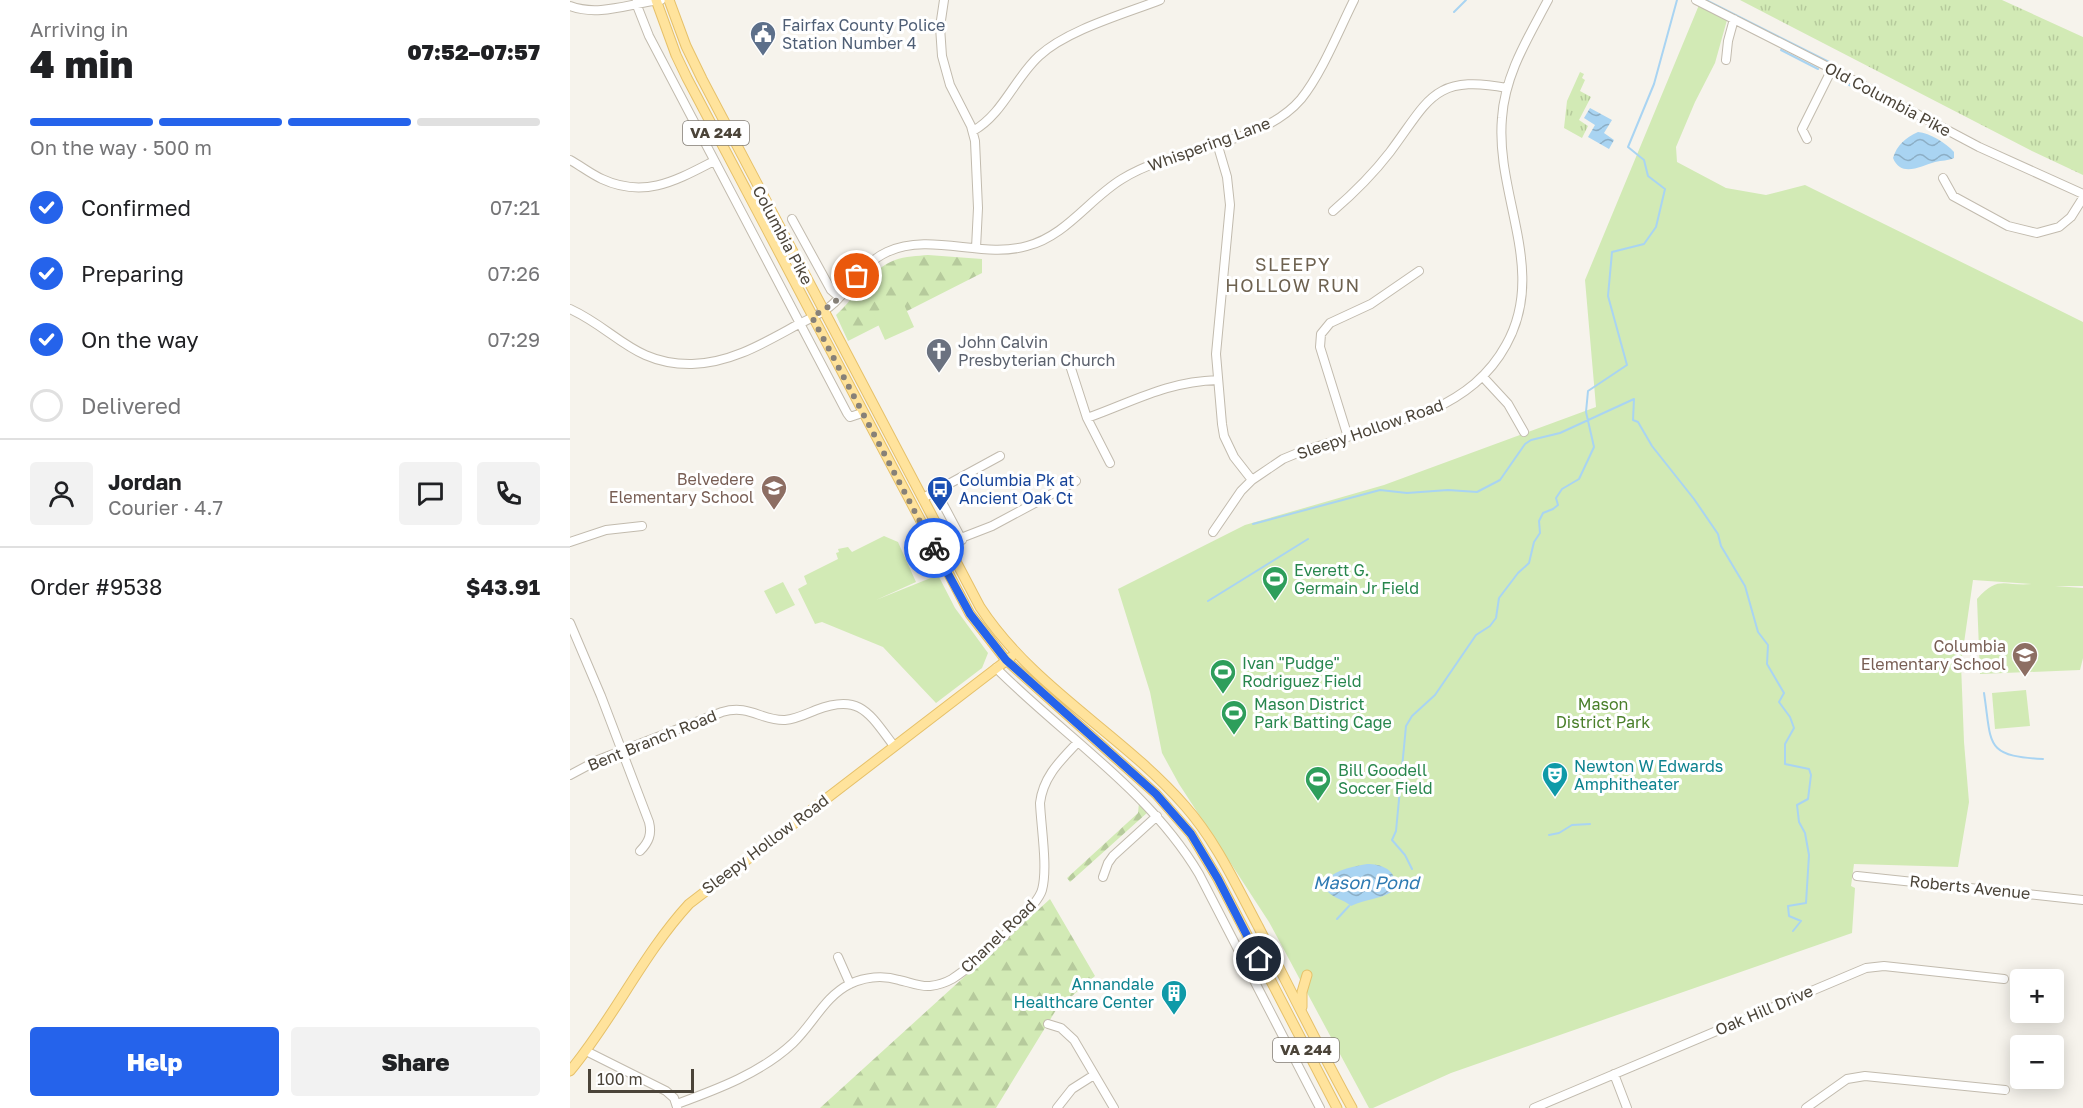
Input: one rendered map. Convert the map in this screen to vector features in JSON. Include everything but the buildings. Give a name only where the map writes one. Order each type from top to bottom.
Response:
[{"type":"main road","name":"Columbia Pike","points":[[656,0],[687,78],[958,594],[978,626],[1006,660],[1156,794],[1191,834],[1218,879],[1337,1108]]},
{"type":"main road","name":"Columbia Pike","points":[[669,0],[686,46],[702,79],[980,607],[1015,653],[1165,784],[1186,807],[1229,872],[1352,1108]]},
{"type":"main road","name":"Sleepy Hollow Road","points":[[570,1071],[586,1051],[665,933],[689,904],[1015,653]]},
{"type":"main road","points":[[1305,1018],[1301,1002],[1307,975]]},
{"type":"street","points":[[570,6],[603,10],[661,0]]},
{"type":"street","points":[[944,0],[940,27],[942,56],[950,85],[973,131],[976,154],[978,208],[976,248]]},
{"type":"street","points":[[973,131],[993,117],[1031,63],[1052,45],[1073,34],[1160,0]]},
{"type":"street","name":"Whispering Lane","points":[[570,309],[592,321],[633,350],[676,363],[706,363],[737,355],[823,311],[877,257],[899,248],[921,245],[1014,249],[1040,242],[1062,229],[1094,200],[1127,176],[1164,159],[1268,126],[1284,115],[1299,101],[1313,81],[1354,0]]},
{"type":"street","name":"Sleepy Hollow Road","points":[[1213,532],[1231,504],[1252,480],[1283,459],[1432,410],[1464,393],[1483,377],[1502,353],[1519,312],[1523,289],[1521,250],[1501,137],[1502,119],[1507,88],[1516,60],[1548,0]]},
{"type":"street","name":"Old Columbia Pike","points":[[1696,0],[1979,147],[2083,196]]},
{"type":"street","points":[[636,3],[649,36],[847,413],[850,417],[862,413]]},
{"type":"street","points":[[1726,60],[1734,19]]},
{"type":"street","points":[[1807,139],[1802,129],[1832,69]]},
{"type":"street","points":[[1333,211],[1362,186],[1422,107],[1439,93],[1459,84],[1472,83],[1507,88]]},
{"type":"street","points":[[1217,143],[1227,177],[1230,205],[1217,335],[1218,380],[1224,436],[1234,457],[1252,480]]},
{"type":"street","points":[[570,160],[604,180],[640,187],[653,187],[675,181],[714,161]]},
{"type":"street","points":[[1943,178],[1953,196],[2008,226],[2037,233],[2059,227],[2071,217],[2083,196]]},
{"type":"street","points":[[792,219],[831,290],[839,297]]},
{"type":"street","points":[[1348,437],[1320,347],[1321,334],[1330,323],[1371,304],[1419,271]]},
{"type":"street","points":[[1067,356],[1087,418],[1110,463]]},
{"type":"street","points":[[1483,377],[1508,404],[1524,432]]},
{"type":"street","points":[[1087,418],[1165,387],[1218,380]]},
{"type":"street","points":[[923,498],[935,489],[1000,456]]},
{"type":"street","points":[[935,489],[962,540],[1076,481]]},
{"type":"street","points":[[570,542],[606,530],[642,526]]},
{"type":"street","points":[[570,623],[622,750],[650,828],[648,840],[640,851]]},
{"type":"street","points":[[996,668],[1148,806],[1178,841],[1199,874],[1320,1108]]},
{"type":"street","name":"Bent Branch Road","points":[[570,775],[622,750],[726,711],[744,709],[785,720],[839,703],[851,704],[865,711],[894,746]]},
{"type":"street","name":"Chanel Road","points":[[677,1106],[770,1062],[806,1030],[831,998],[850,984],[873,978],[896,979],[923,986],[939,985],[971,964],[1022,917],[1033,905],[1042,889],[1044,878],[1041,794],[1050,774],[1077,743]]},
{"type":"street","points":[[1103,877],[1113,856],[1157,816]]},
{"type":"street","name":"Roberts Avenue","points":[[1857,876],[2083,900]]},
{"type":"street","points":[[838,957],[850,984]]},
{"type":"street","name":"Oak Hill Drive","points":[[1534,1108],[1866,968],[1884,966],[2004,979]]},
{"type":"street","points":[[1048,1024],[1061,1028],[1074,1040],[1114,1108]]},
{"type":"street","points":[[586,1051],[666,1091],[674,1098],[677,1106]]},
{"type":"street","points":[[1614,1074],[1627,1108]]},
{"type":"street","points":[[1057,1108],[1072,1089],[1094,1075]]},
{"type":"street","points":[[1811,1107],[1847,1080],[1865,1076],[2005,1090]]},
{"type":"green space","points":[[1740,0],[2002,0],[2083,37],[2083,175],[2032,151]]},
{"type":"green space","name":"Mason District Park","points":[[1699,5],[1727,20],[1715,63],[1676,147],[1677,162],[1726,188],[1766,195],[1805,185],[2083,322],[2083,586],[2055,586],[2083,588],[2083,658],[2080,670],[1980,674],[1977,599],[1997,584],[2032,584],[1973,580],[1961,664],[1969,802],[1958,867],[1854,864],[1851,886],[1855,888],[1852,933],[1451,1073],[1369,1108],[1269,922],[1179,784],[1162,753],[1150,692],[1118,589],[1245,525],[1384,485],[1596,407],[1585,280]]},
{"type":"green space","points":[[1580,72],[1584,74],[1582,78],[1585,80],[1580,91],[1591,97],[1579,120],[1588,126],[1582,138],[1564,128],[1567,101]]},
{"type":"green space","points":[[928,255],[982,259],[982,273],[848,341],[836,315],[863,284],[886,264],[907,257]]},
{"type":"green space","points":[[902,300],[914,327],[885,340],[873,313]]},
{"type":"green space","points":[[884,536],[898,542],[916,582],[876,600],[938,575],[955,608],[988,653],[982,668],[936,703],[883,647],[822,622],[815,624],[798,589],[807,584],[804,576],[838,559],[836,553],[839,552],[838,549],[848,547],[852,552]]},
{"type":"green space","points":[[783,582],[795,605],[776,614],[764,591]]},
{"type":"green space","points":[[2026,690],[2030,726],[1995,729],[1992,693]]},
{"type":"green space","points":[[1139,803],[1148,812],[1070,882],[1067,878],[1138,813]]},
{"type":"green space","points":[[1050,899],[1095,976],[1056,1010],[996,1108],[820,1108]]},
{"type":"water","points":[[1590,108],[1612,120],[1604,133],[1614,140],[1609,149],[1588,137],[1595,125],[1584,118]]},
{"type":"water","points":[[1918,132],[1928,134],[1942,142],[1954,152],[1954,158],[1918,168],[1901,168],[1893,158],[1895,153],[1902,142]]},
{"type":"water","name":"Mason Pond","points":[[1367,864],[1379,865],[1389,870],[1394,878],[1393,891],[1351,906],[1326,890],[1325,883],[1333,875],[1344,869]]},
{"type":"waterway","points":[[1454,12],[1466,0]]},
{"type":"waterway","points":[[1412,869],[1405,855],[1392,840],[1396,831],[1406,726],[1412,716],[1435,695],[1476,635],[1490,626],[1496,618],[1499,598],[1518,573],[1529,563],[1534,542],[1540,533],[1539,521],[1543,513],[1558,505],[1556,498],[1562,489],[1579,479],[1594,447],[1586,412],[1588,391],[1627,365],[1608,296],[1612,252],[1644,244],[1656,227],[1665,189],[1648,176],[1644,160],[1628,147],[1654,84],[1677,0]]},
{"type":"waterway","points":[[1706,0],[1833,64]]},
{"type":"waterway","points":[[1781,50],[1818,69]]},
{"type":"waterway","points":[[1838,79],[1906,115]]},
{"type":"waterway","points":[[1253,524],[1380,490],[1407,493],[1448,490],[1477,492],[1500,480],[1525,444],[1531,440],[1560,433],[1634,399],[1633,420],[1638,422],[1652,446],[1694,499],[1718,534],[1721,546],[1745,586],[1758,632],[1768,645],[1767,664],[1784,693],[1779,702],[1790,717],[1794,728],[1785,744],[1785,764],[1809,769],[1811,775],[1808,799],[1797,805],[1799,822],[1805,833],[1809,855],[1806,903],[1788,906],[1789,916],[1801,921],[1793,931]]},
{"type":"waterway","points":[[1208,601],[1308,539]]},
{"type":"waterway","points":[[1984,693],[1988,725],[1994,744],[2001,751],[2010,755],[2043,759]]},
{"type":"waterway","points":[[1549,835],[1559,833],[1572,825],[1590,824]]},
{"type":"waterway","points":[[1337,919],[1349,906]]},
{"type":"way so far","points":[[857,276],[834,303],[812,317],[934,548]]},
{"type":"place","name":"Fairfax County Police Station Number 4","points":[[763,57]]},
{"type":"place","name":"John Calvin Presbyterian Church","points":[[939,374]]},
{"type":"place","name":"Belvedere Elementary School","points":[[774,511]]},
{"type":"place","name":"Columbia Pk at Ancient Oak Ct","points":[[940,512]]},
{"type":"place","name":"Everett G. Germain Jr Field","points":[[1275,602]]},
{"type":"place","name":"Columbia Elementary School","points":[[2025,678]]},
{"type":"place","name":"Ivan \"Pudge\" Rodriguez Field","points":[[1223,695]]},
{"type":"place","name":"Mason District Park Batting Cage","points":[[1234,736]]},
{"type":"place","name":"Newton W Edwards Amphitheater","points":[[1555,798]]},
{"type":"place","name":"Bill Goodell Soccer Field","points":[[1318,802]]},
{"type":"place","name":"Annandale Healthcare Center","points":[[1174,1016]]},
{"type":"district","name":"SLEEPY HOLLOW RUN","points":[[1293,275]]},
{"type":"route","points":[[934,548],[970,614],[1006,660],[1156,794],[1176,815],[1191,834],[1218,879],[1259,959]]}]
